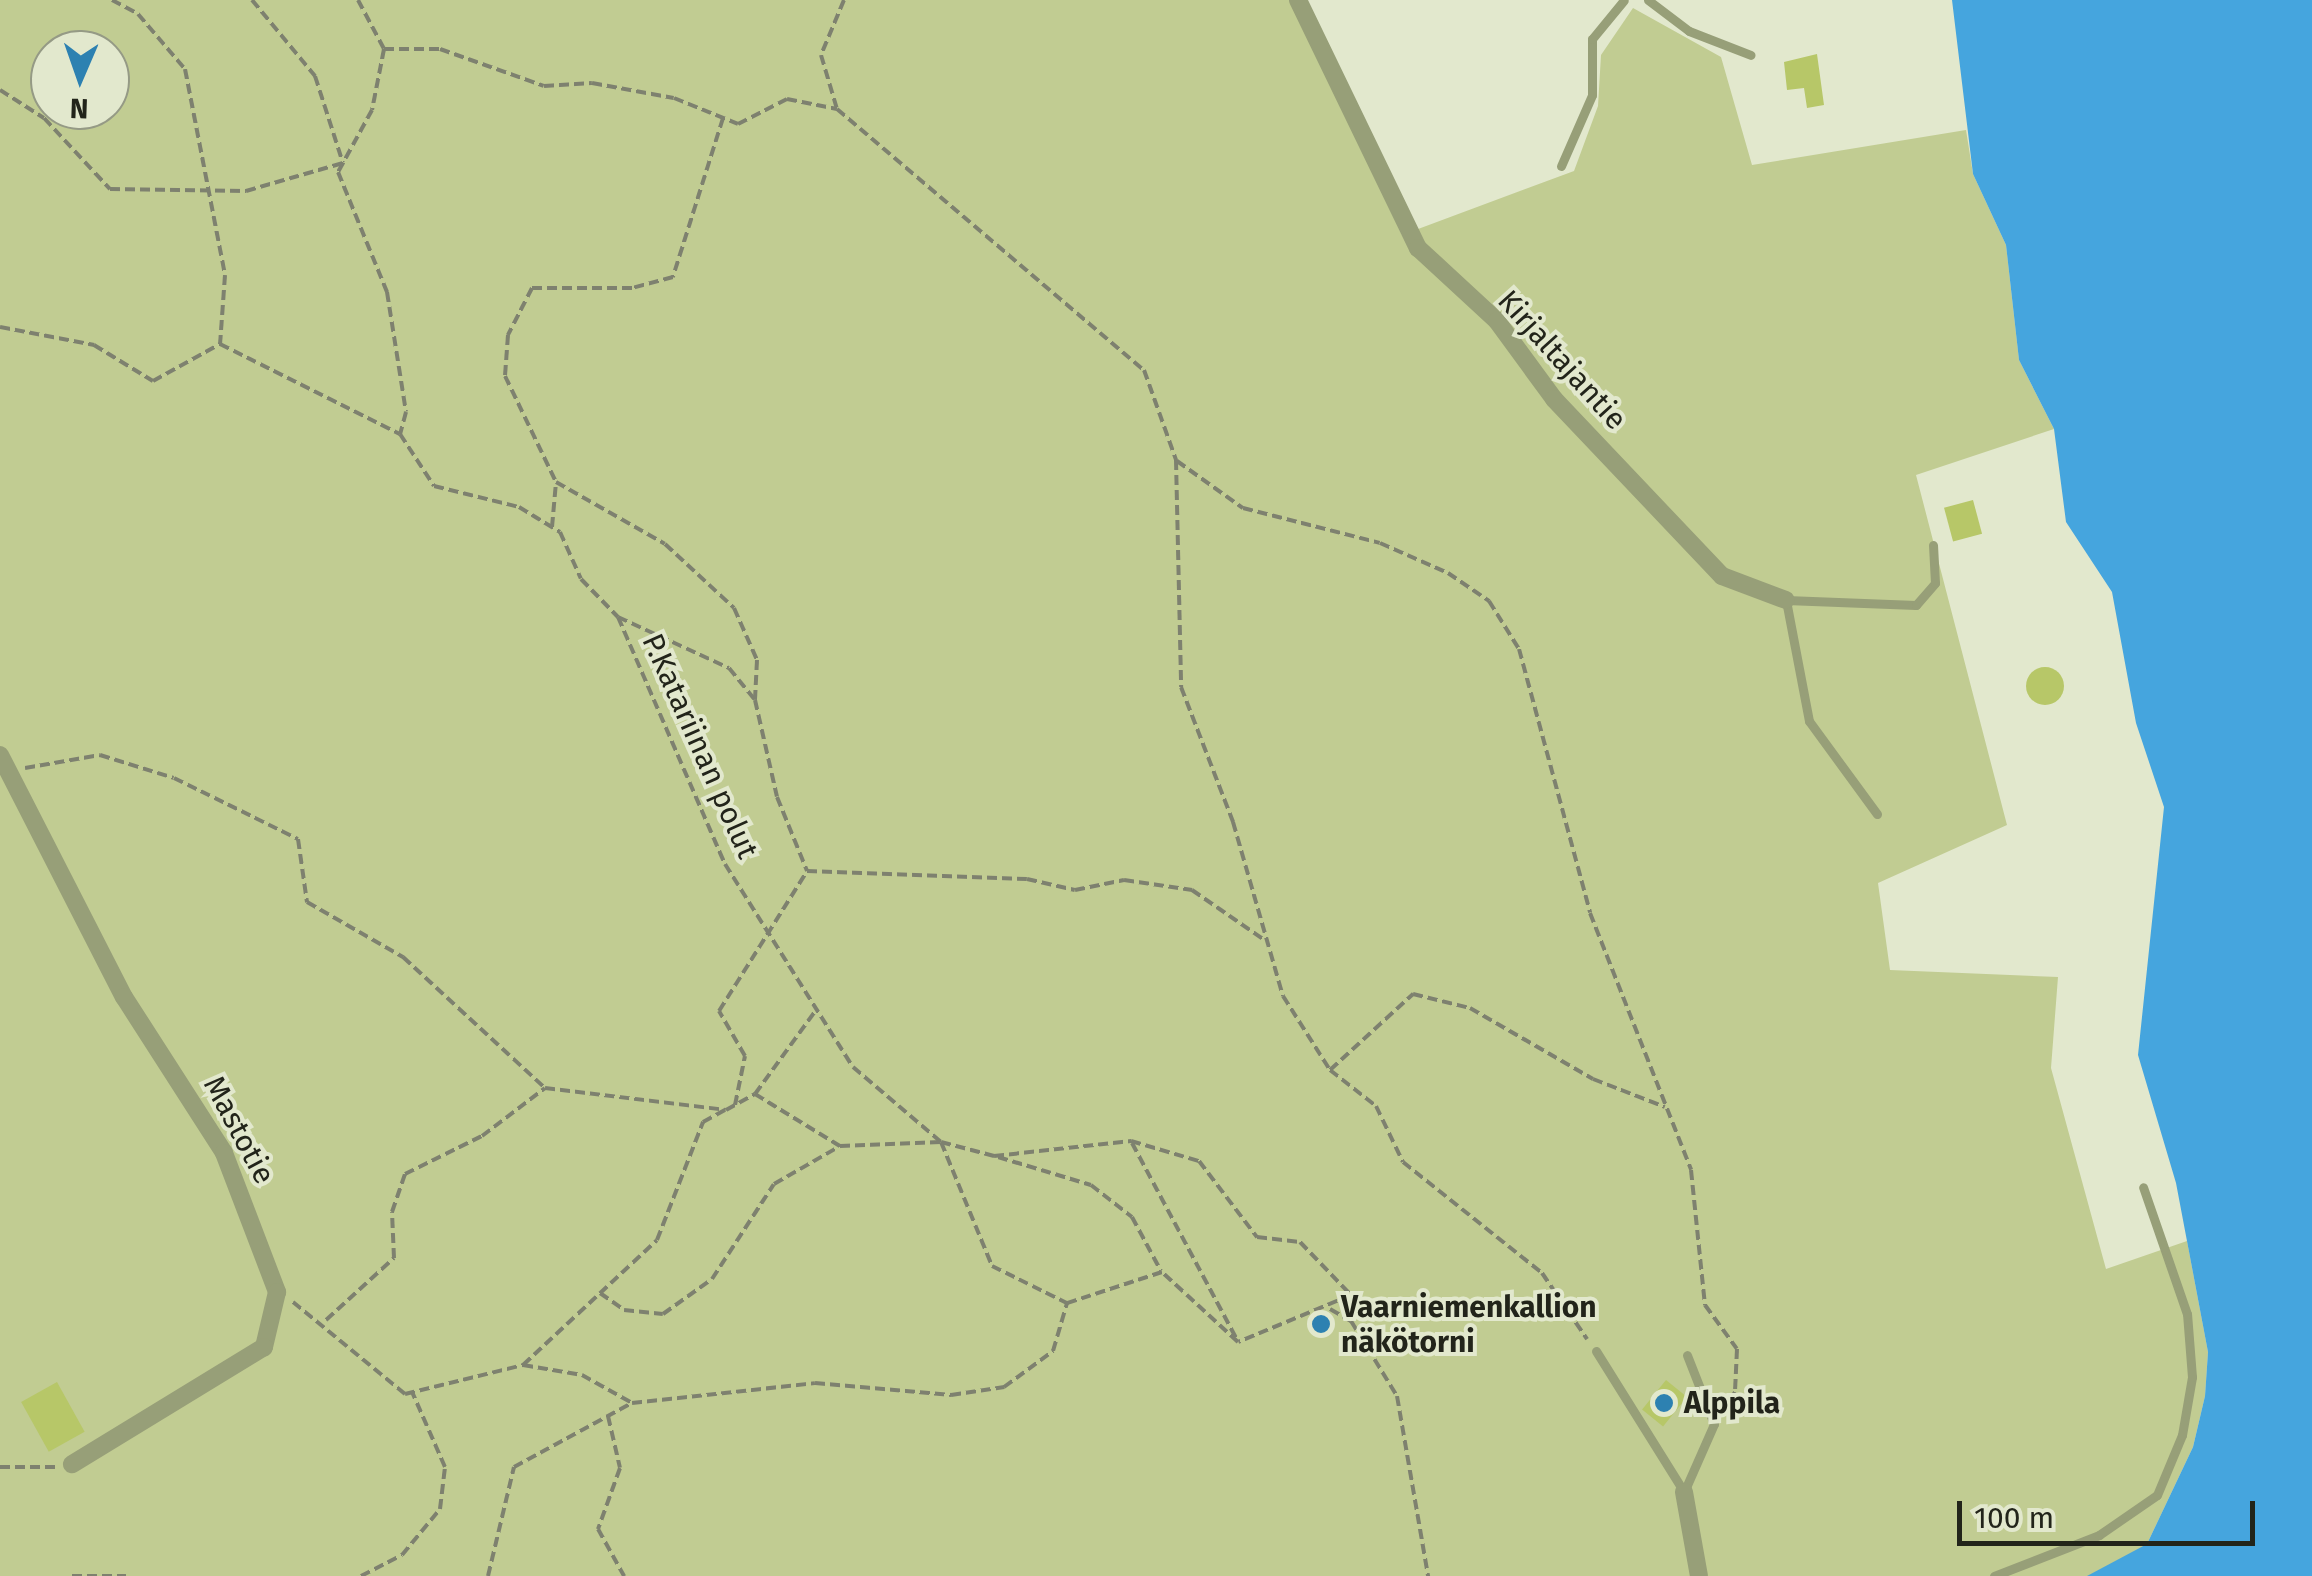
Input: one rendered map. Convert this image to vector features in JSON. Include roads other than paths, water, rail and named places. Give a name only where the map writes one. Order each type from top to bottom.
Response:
[{"type":"street","name":"Kirjaltajantie","points":[[1298,0],[1418,248],[1498,322],[1564,410],[1722,576],[1786,600]]},
{"type":"street","name":"Mastotie","points":[[0,755],[124,998],[224,1153],[276,1292],[271,1334],[250,1359],[72,1464]]},
{"type":"street","points":[[1684,1492],[1699,1576]]},
{"type":"lane","points":[[1561,166],[1592,95],[1592,38],[1624,0]]},
{"type":"lane","points":[[1648,0],[1690,31],[1751,55]]},
{"type":"lane","points":[[1877,814],[1809,721],[1786,600],[1916,605],[1936,583],[1933,546]]},
{"type":"lane","points":[[1994,1576],[2099,1535],[2156,1495],[2182,1435],[2192,1376],[2187,1314],[2142,1187]]},
{"type":"lane","points":[[1596,1351],[1684,1492]]},
{"type":"lane","points":[[1684,1492],[1714,1424],[1687,1355]]},
{"type":"water","points":[[1952,0],[2312,0],[2312,1576],[2087,1576],[2147,1544],[2193,1447],[2205,1396],[2208,1352],[2176,1183],[2138,1055],[2164,807],[2136,723],[2112,592],[2066,522],[2054,429],[2019,360],[2006,245],[1973,174]]},
{"type":"place","name":"Vaarniemenkallion näkötorni","points":[[1321,1324]]},
{"type":"place","name":"Alppila","points":[[1664,1403]]}]
